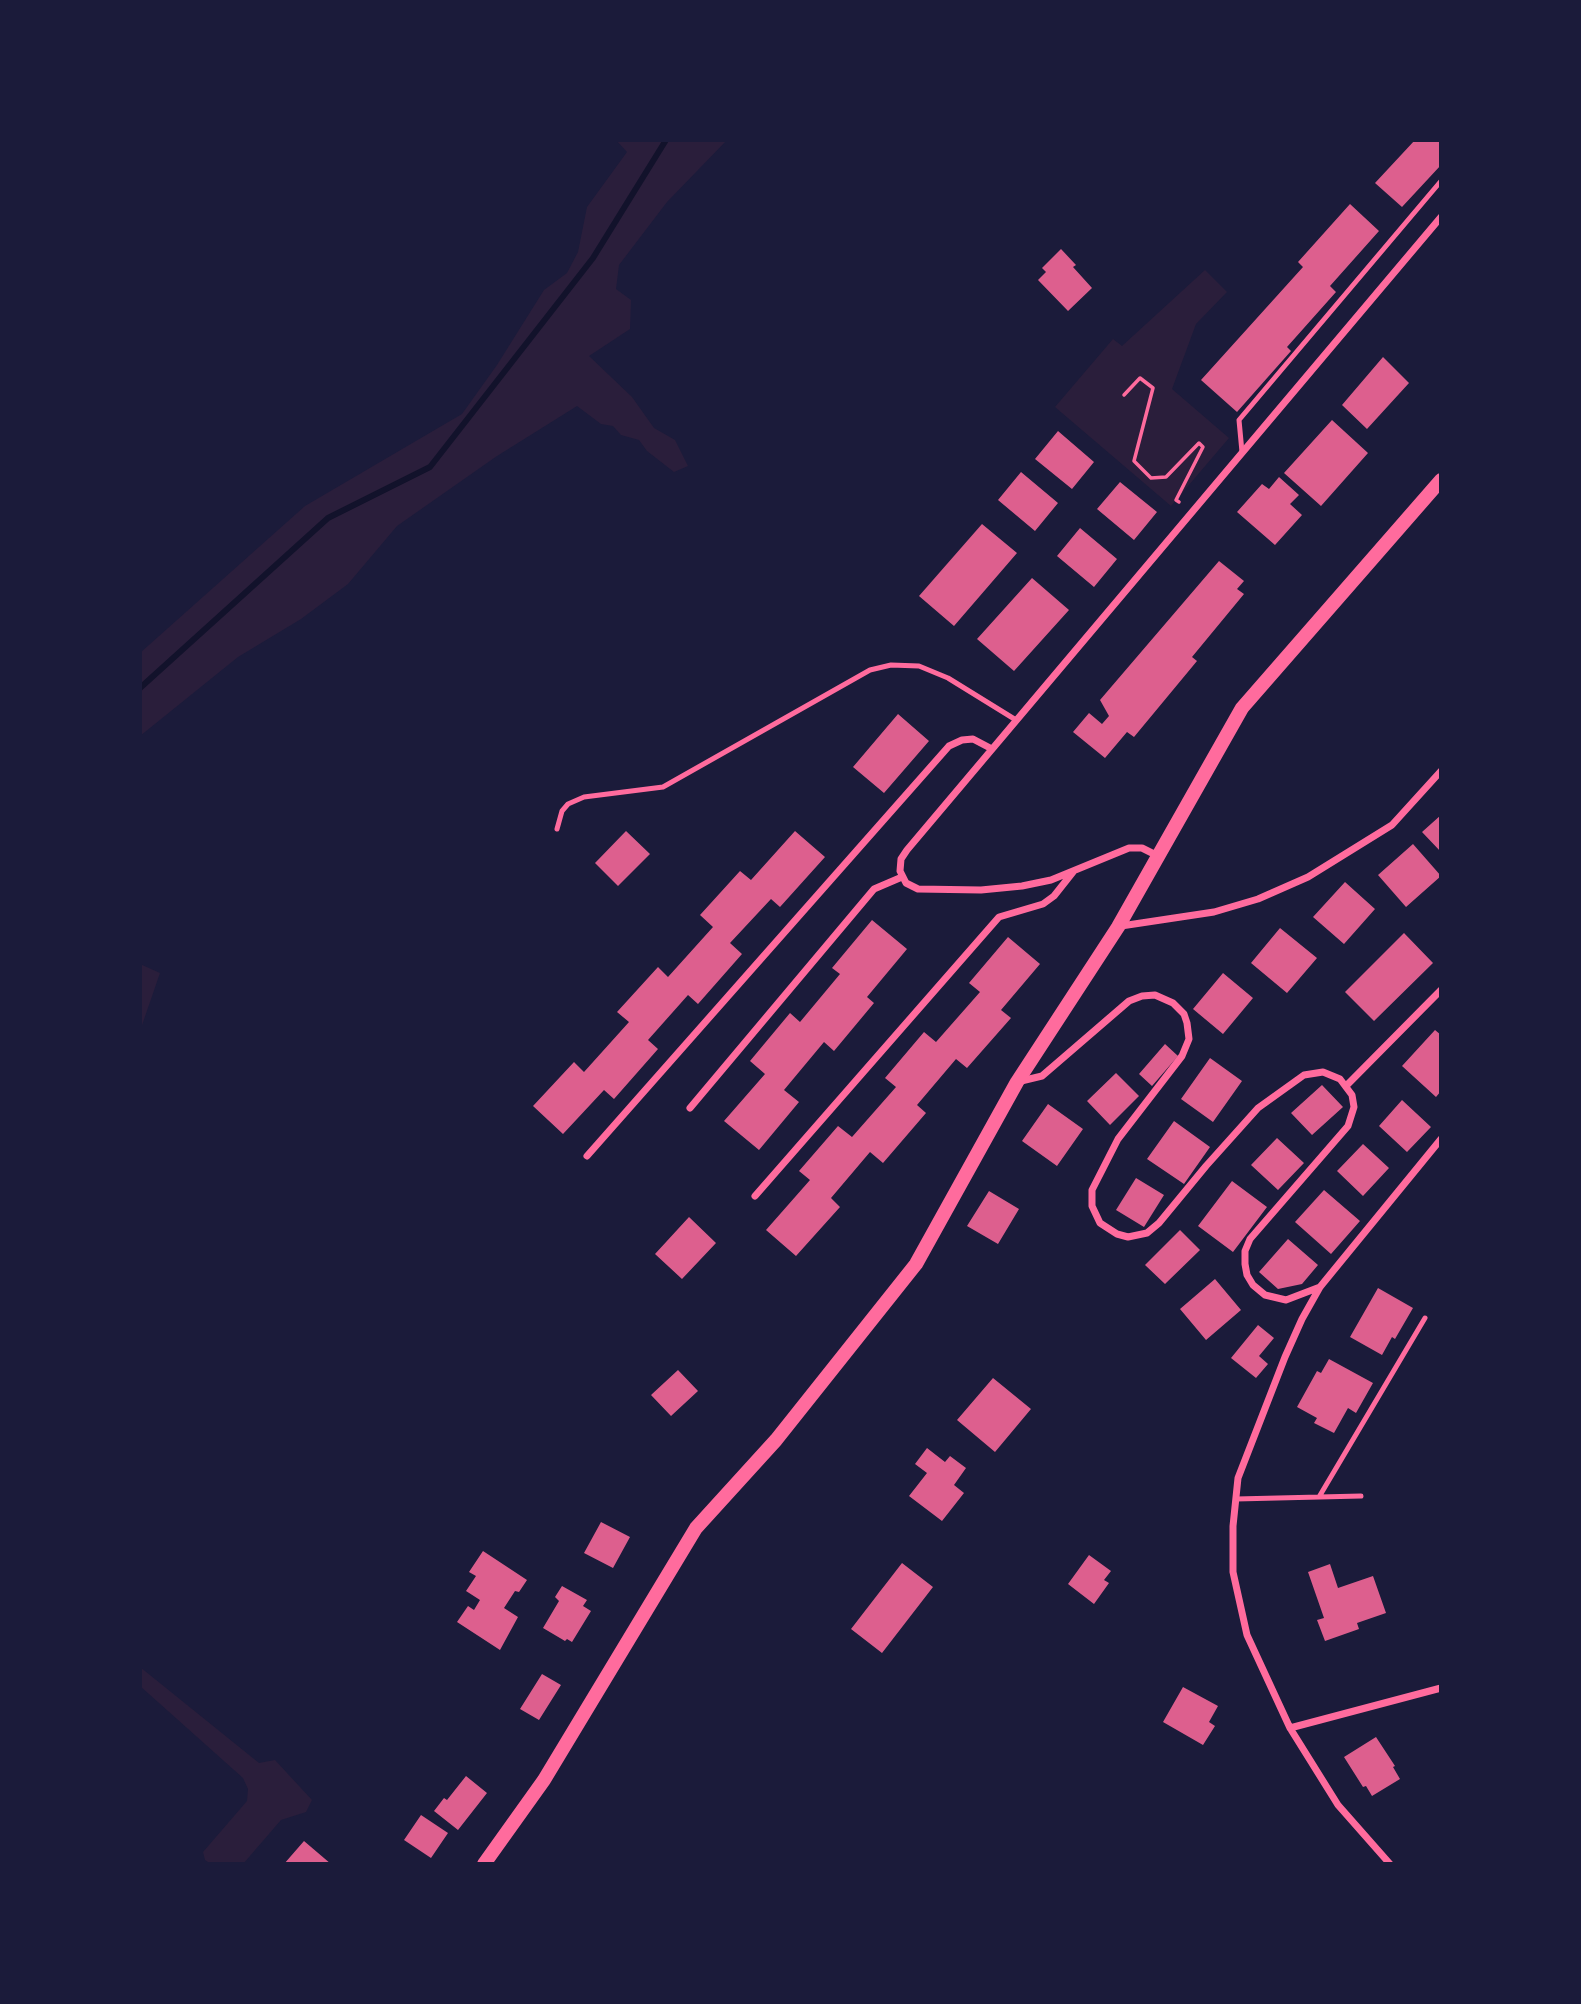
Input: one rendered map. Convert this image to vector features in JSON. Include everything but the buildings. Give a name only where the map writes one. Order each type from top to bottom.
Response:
[{"type":"main road","points":[[484,1864],[544,1780],[696,1528],[776,1440],[916,1264],[1017,1082],[1118,927],[1242,708],[1441,480]]},
{"type":"street","points":[[1158,856],[1142,848],[1129,848],[1051,880],[1022,886],[967,890],[912,887],[902,877],[900,864],[904,854],[1016,720],[1441,217]]},
{"type":"street","points":[[587,1156],[950,746],[962,740],[973,739],[992,749]]},
{"type":"street","points":[[1118,927],[1214,912],[1258,899],[1308,877],[1392,825],[1441,771]]},
{"type":"street","points":[[755,1196],[999,917],[1043,904],[1055,896],[1075,871]]},
{"type":"street","points":[[690,1108],[874,889],[902,877]]},
{"type":"street","points":[[1347,1085],[1441,990]]},
{"type":"street","points":[[1017,1082],[1042,1076],[1129,1001],[1155,995],[1165,998],[1179,1008],[1189,1031],[1187,1047],[1118,1139],[1092,1190],[1092,1206],[1100,1223],[1117,1234],[1128,1237],[1138,1236],[1154,1228],[1258,1108],[1298,1079],[1313,1072],[1332,1074],[1347,1085],[1352,1095],[1354,1107],[1348,1126],[1250,1239],[1244,1264],[1254,1286],[1265,1295],[1286,1300],[1320,1287]]},
{"type":"street","points":[[1390,1864],[1338,1805],[1290,1728],[1247,1634],[1233,1572],[1233,1526],[1238,1478],[1285,1357],[1320,1287],[1441,1139]]},
{"type":"street","points":[[1290,1728],[1441,1688]]},
{"type":"lane","points":[[1242,452],[1239,420],[1441,181]]},
{"type":"lane","points":[[557,829],[562,811],[568,804],[584,797],[663,787],[870,670],[891,665],[919,666],[948,678],[1016,720]]},
{"type":"lane","points":[[1319,1497],[1425,1318]]},
{"type":"lane","points":[[1236,1499],[1361,1496]]},
{"type":"path","points":[[1124,395],[1140,378],[1153,388],[1134,461],[1151,478],[1167,477],[1199,443],[1203,447],[1176,500],[1179,502]]},
{"type":"shaded area","points":[[616,140],[727,140],[667,202],[619,265],[616,289],[631,300],[630,329],[589,356],[632,397],[654,428],[675,440],[688,466],[674,472],[647,451],[639,440],[621,435],[613,426],[601,424],[577,406],[497,456],[397,526],[348,584],[301,619],[238,657],[140,736],[140,653],[305,506],[462,414],[497,365],[544,290],[567,273],[578,252],[587,207],[627,152]]},
{"type":"shaded area","points":[[1205,270],[1227,292],[1196,324],[1172,389],[1229,438],[1171,506],[1055,407],[1113,339],[1122,346]]},
{"type":"shaded area","points":[[140,964],[160,973],[140,1031]]},
{"type":"shaded area","points":[[140,1667],[259,1763],[275,1760],[312,1800],[306,1812],[281,1820],[243,1864],[211,1864],[205,1860],[203,1852],[247,1801],[248,1789],[243,1778],[140,1686]]},
{"type":"waterway","points":[[140,688],[328,518],[430,467],[593,258],[666,140]]}]
